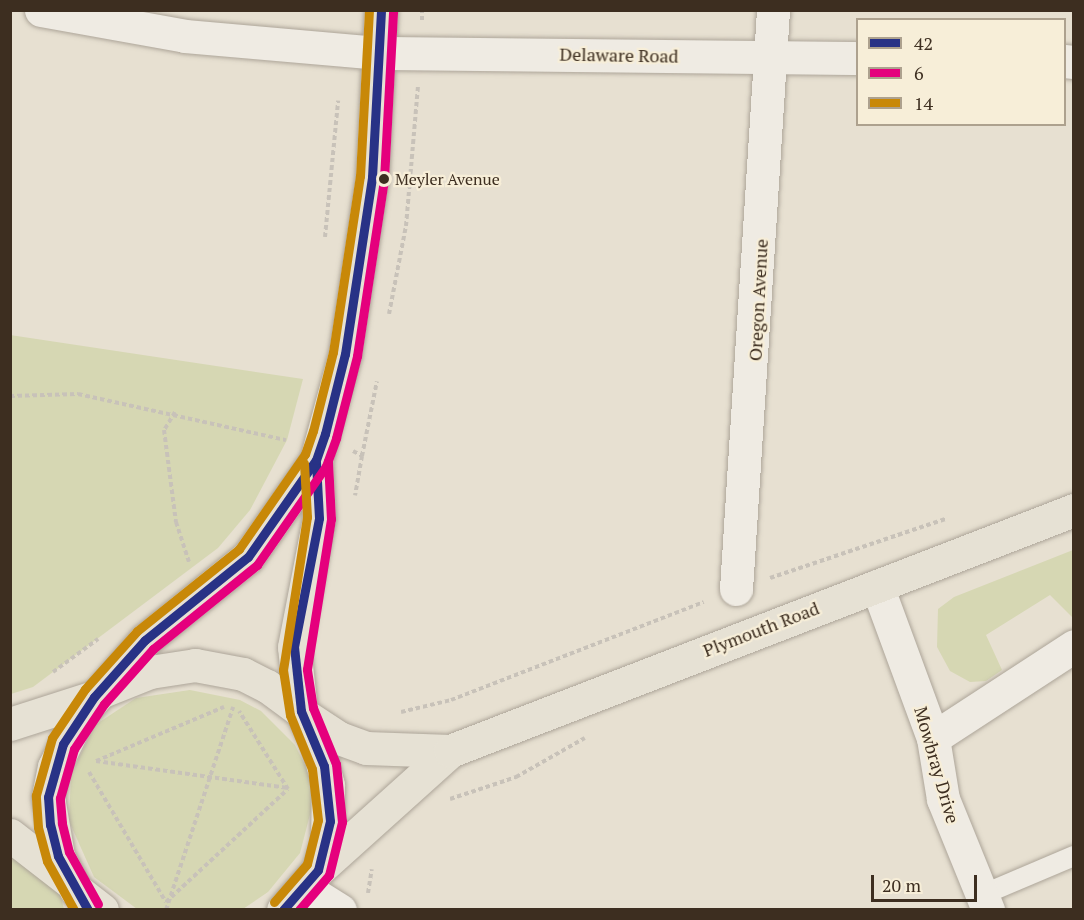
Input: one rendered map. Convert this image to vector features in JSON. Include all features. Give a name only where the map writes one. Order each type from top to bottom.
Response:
[{"type":"main road","points":[[302,890],[330,821],[328,785],[302,713],[294,648],[319,518],[316,460],[345,354],[372,177],[381,10]]},
{"type":"main road","points":[[78,894],[50,825],[48,797],[63,744],[97,695],[145,640],[248,557],[316,460]]},
{"type":"main road","name":"Plymouth Road","points":[[302,890],[450,751],[589,695],[1074,510]]},
{"type":"main road","name":"Plymouth Road","points":[[10,724],[97,695],[150,672],[207,667],[259,682],[339,738],[366,748],[450,751]]},
{"type":"main road","points":[[10,835],[78,894],[102,909]]},
{"type":"street","points":[[41,10],[185,36],[380,53]]},
{"type":"street","name":"Oregon Avenue","points":[[736,589],[773,10]]},
{"type":"street","name":"Delaware Road","points":[[380,53],[856,58]]},
{"type":"street","name":"Mowbray Drive","points":[[876,586],[933,738],[943,799],[985,902]]},
{"type":"street","points":[[933,738],[1074,646]]},
{"type":"street","points":[[302,890],[340,909]]},
{"type":"lane","points":[[985,902],[1074,856]]},
{"type":"path","points":[[324,242],[343,50]]},
{"type":"path","points":[[10,396],[78,394],[175,412],[287,440]]},
{"type":"path","points":[[175,412],[164,430],[176,522],[191,568],[200,561]]},
{"type":"path","points":[[282,450],[290,429]]},
{"type":"path","points":[[396,713],[451,699],[736,589],[955,516]]},
{"type":"path","points":[[42,680],[100,637]]},
{"type":"path","points":[[442,802],[516,777],[570,749],[598,728],[589,695]]},
{"type":"path","points":[[89,771],[95,761],[234,704]]},
{"type":"path","points":[[166,909],[166,902],[234,704]]},
{"type":"path","points":[[234,704],[288,789]]},
{"type":"path","points":[[95,761],[209,780],[288,789],[297,788]]},
{"type":"path","points":[[80,770],[89,771]]},
{"type":"path","points":[[89,771],[166,902]]},
{"type":"path","points":[[166,902],[288,789]]},
{"type":"green space","points":[[10,335],[303,379],[287,440],[250,510],[218,548],[33,687],[11,694]]},
{"type":"green space","points":[[1073,550],[1073,618],[1050,595],[986,635],[1002,670],[986,681],[970,682],[950,671],[937,647],[938,609],[954,597]]},
{"type":"green space","points":[[190,690],[240,700],[261,711],[295,745],[307,769],[313,803],[300,853],[268,892],[243,909],[137,909],[94,877],[69,821],[71,775],[95,725],[136,698]]},
{"type":"green space","points":[[10,836],[57,882],[64,909],[11,909]]},
{"type":"transit line","name":"14","points":[[74,910],[47,861],[38,827],[36,795],[52,738],[85,689],[137,631],[239,549],[305,454],[313,431],[333,352],[360,176],[369,10]]},
{"type":"transit line","name":"42","points":[[88,910],[58,856],[50,825],[48,797],[63,744],[94,697],[145,640],[248,557],[316,460],[325,434],[345,354],[372,177],[381,10]]},
{"type":"transit line","name":"6","points":[[98,904],[69,852],[62,823],[60,798],[74,749],[104,704],[153,649],[257,565],[326,466],[336,438],[357,356],[384,179],[393,11]]},
{"type":"transit line","name":"6","points":[[299,910],[329,875],[342,822],[336,764],[313,708],[307,669],[331,519],[328,461]]},
{"type":"transit line","name":"42","points":[[301,711],[294,647],[319,518],[316,462]]},
{"type":"transit line","name":"14","points":[[274,902],[307,864],[318,820],[312,769],[290,715],[283,670],[307,517],[304,463]]},
{"type":"transit line","name":"42","points":[[283,910],[318,870],[330,821],[324,766],[301,711]]},
{"type":"place","name":"Meyler Avenue","points":[[384,179]]}]
